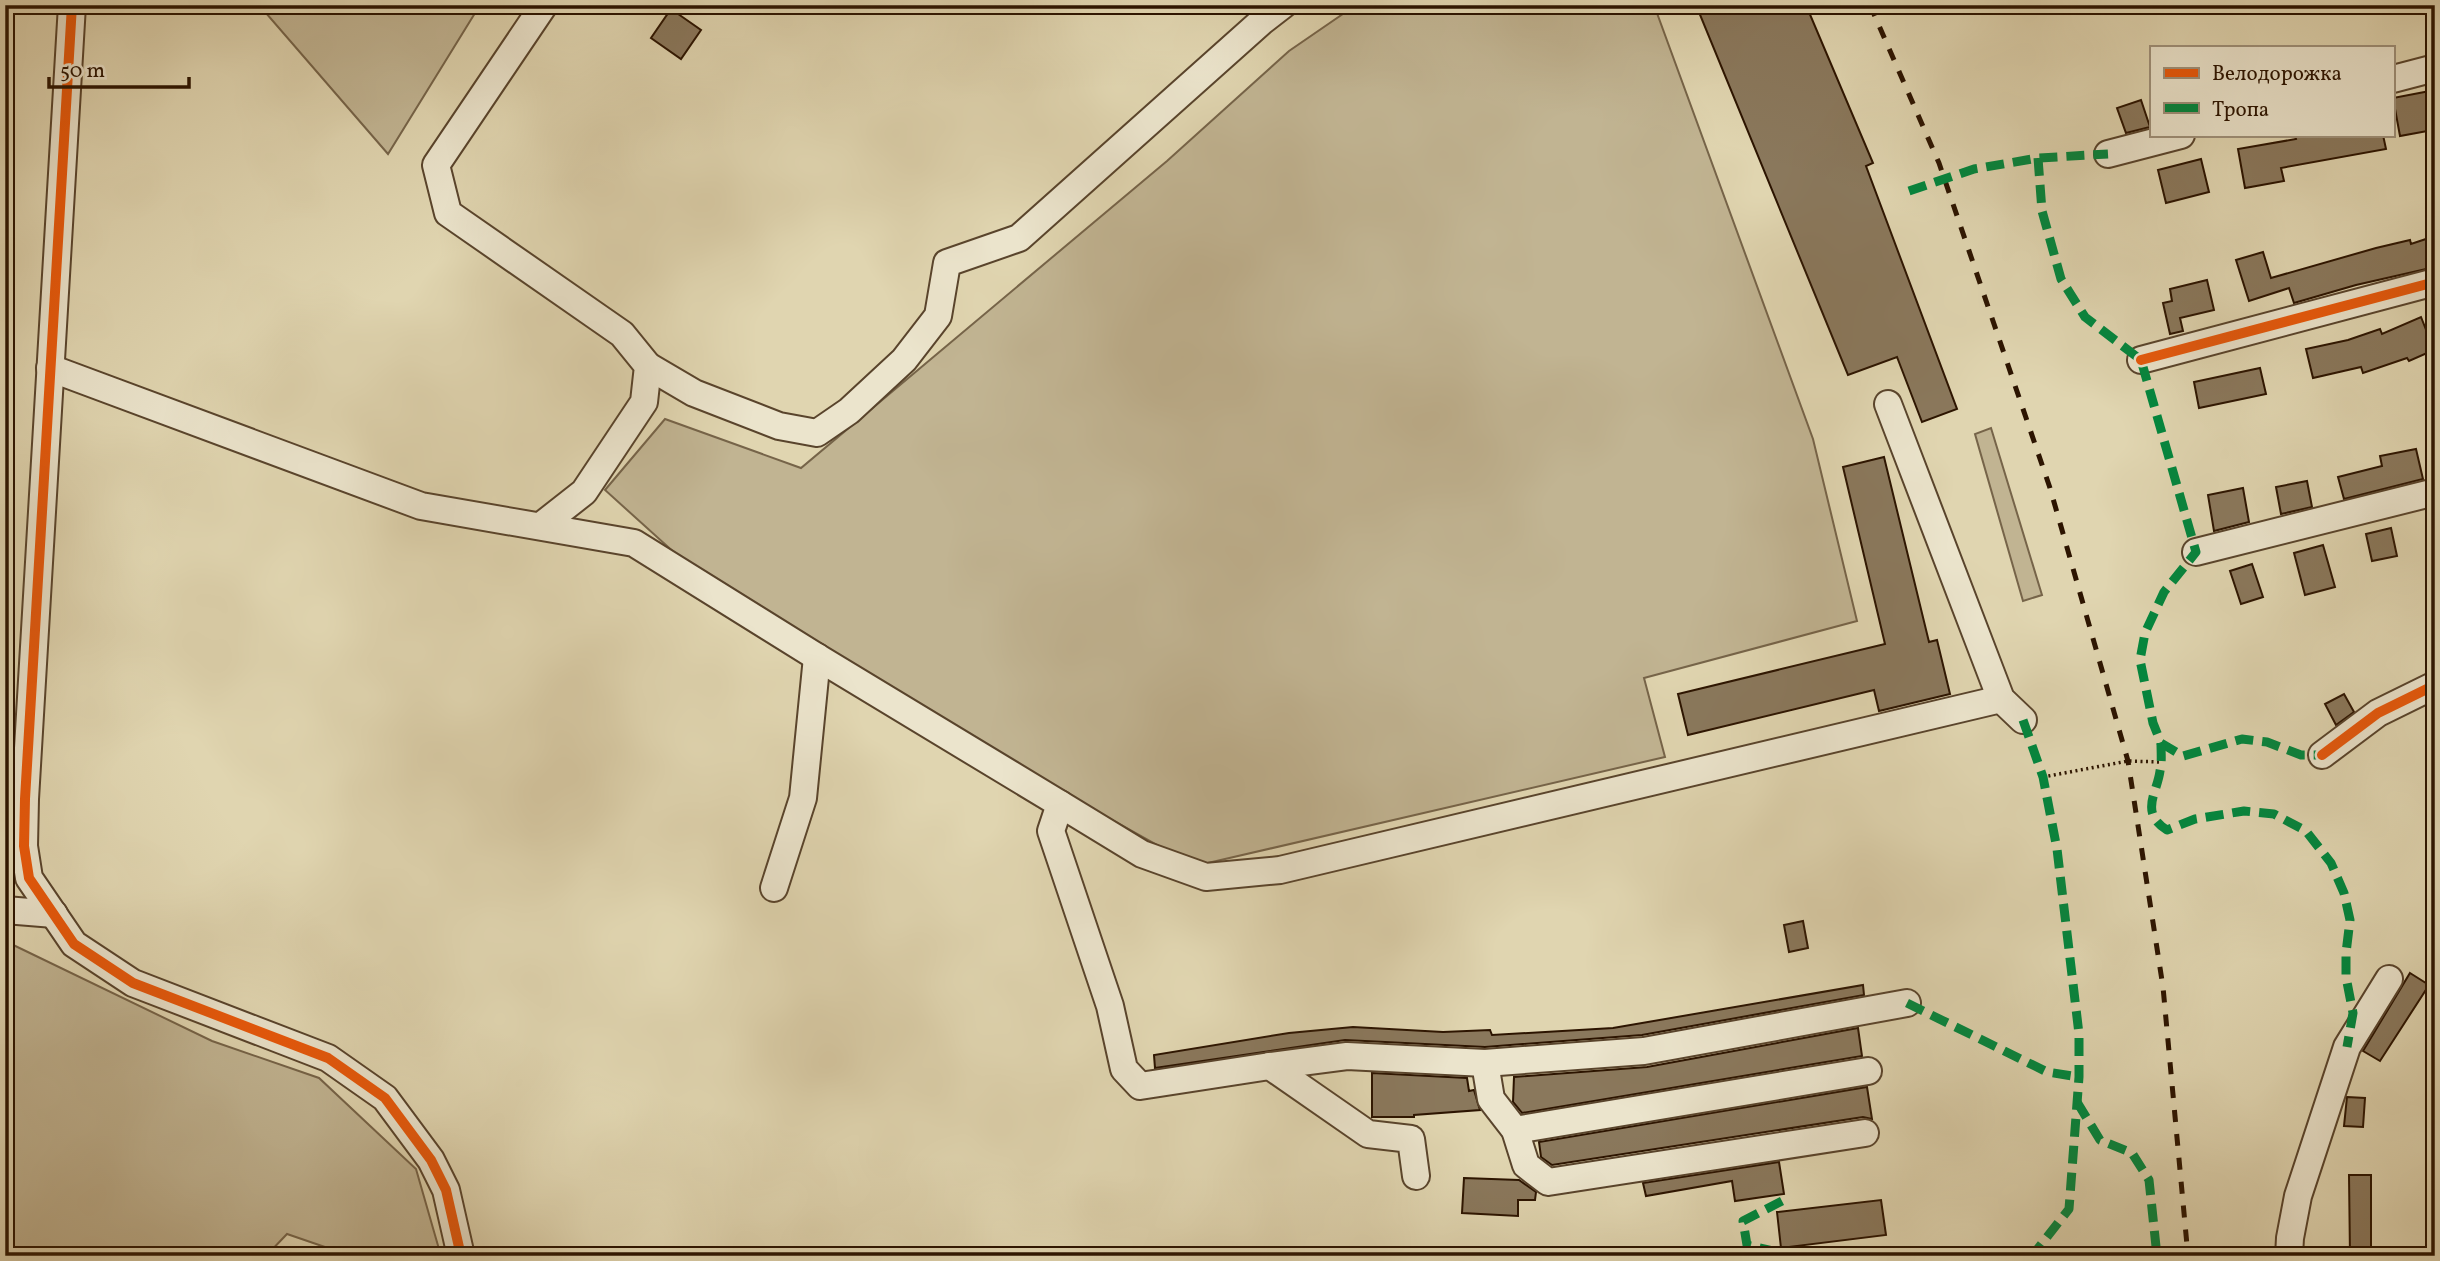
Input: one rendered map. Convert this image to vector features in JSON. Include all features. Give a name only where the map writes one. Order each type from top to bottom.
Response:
[{"type":"street","points":[[72,5],[25,799],[24,846],[29,878],[74,944],[132,983],[328,1058],[385,1098],[431,1160],[446,1191],[461,1256]]},
{"type":"street","points":[[544,5],[436,166],[449,213],[622,334],[648,366],[694,393],[779,426],[817,433],[849,411],[904,360],[938,316],[947,263],[1019,238],[1283,5]]},
{"type":"street","points":[[2394,79],[2435,68]]},
{"type":"street","points":[[2108,154],[2177,136]]},
{"type":"street","points":[[2141,359],[2435,282]]},
{"type":"street","points":[[542,526],[584,492],[644,402],[648,366]]},
{"type":"street","points":[[50,368],[421,506],[634,542],[817,657],[1142,854],[1206,877],[1280,870],[2001,699]]},
{"type":"street","points":[[1888,404],[2001,699],[2023,720]]},
{"type":"street","points":[[2196,552],[2435,492]]},
{"type":"street","points":[[775,888],[803,798],[817,657]]},
{"type":"street","points":[[2322,755],[2378,713],[2435,685]]},
{"type":"street","points":[[1060,804],[1051,831],[1110,1006],[1124,1069],[1140,1086],[1347,1056],[1485,1063],[1644,1051],[1908,1003]]},
{"type":"street","points":[[5,910],[54,914]]},
{"type":"street","points":[[2289,1256],[2298,1196],[2347,1047],[2389,979]]},
{"type":"street","points":[[1485,1063],[1492,1099],[1515,1130],[1526,1166],[1548,1182],[1865,1133]]},
{"type":"street","points":[[1269,1066],[1368,1134],[1411,1139],[1416,1176]]},
{"type":"street","points":[[1515,1130],[1868,1071]]},
{"type":"path","points":[[2043,777],[2129,761],[2161,762]]},
{"type":"shaded area","points":[[259,5],[480,5],[388,154]]},
{"type":"shaded area","points":[[1356,5],[1654,5],[1813,439],[1857,621],[1644,678],[1665,757],[1195,866],[945,727],[698,574],[605,490],[665,419],[801,468],[1167,161],[1289,51]]},
{"type":"shaded area","points":[[1991,428],[2042,595],[2023,601],[1975,434]]},
{"type":"shaded area","points":[[5,941],[212,1041],[319,1078],[416,1169],[441,1256],[351,1256],[287,1234],[266,1256],[5,1256]]},
{"type":"building","points":[[1696,5],[1806,5],[1873,163],[1866,166],[1957,409],[1922,422],[1897,357],[1848,375]]},
{"type":"building","points":[[671,9],[701,30],[681,59],[651,38]]},
{"type":"building","points":[[2435,90],[2435,106],[2428,107],[2433,130],[2400,136],[2394,98]]},
{"type":"building","points":[[2141,100],[2150,127],[2126,133],[2117,108]]},
{"type":"building","points":[[2295,136],[2383,136],[2386,149],[2281,168],[2284,181],[2245,188],[2238,149],[2296,139]]},
{"type":"building","points":[[2201,159],[2209,192],[2166,203],[2158,170]]},
{"type":"building","points":[[2435,236],[2435,267],[2356,285],[2294,303],[2289,288],[2249,301],[2236,260],[2263,252],[2271,278],[2376,248],[2410,240],[2411,244]]},
{"type":"building","points":[[2207,280],[2214,310],[2180,318],[2183,331],[2170,334],[2163,303],[2172,301],[2170,289]]},
{"type":"building","points":[[2421,317],[2434,350],[2409,361],[2407,358],[2363,373],[2361,367],[2313,378],[2306,349],[2348,340],[2380,329],[2382,334]]},
{"type":"building","points":[[2260,368],[2266,394],[2199,408],[2194,382]]},
{"type":"building","points":[[2416,449],[2423,479],[2344,499],[2338,477],[2382,466],[2380,456]]},
{"type":"building","points":[[1884,457],[1929,642],[1937,640],[1950,694],[1879,711],[1874,690],[1688,735],[1678,694],[1885,644],[1843,467]]},
{"type":"building","points":[[2307,481],[2312,507],[2281,514],[2276,487]]},
{"type":"building","points":[[2243,488],[2249,522],[2214,531],[2208,495]]},
{"type":"building","points":[[2391,528],[2397,556],[2372,561],[2366,534]]},
{"type":"building","points":[[2323,545],[2335,587],[2305,595],[2294,553]]},
{"type":"building","points":[[2252,564],[2263,597],[2241,604],[2230,571]]},
{"type":"building","points":[[2344,694],[2354,712],[2336,725],[2325,704]]},
{"type":"building","points":[[1803,921],[1808,948],[1789,952],[1784,925]]},
{"type":"building","points":[[2410,973],[2429,985],[2380,1061],[2363,1051]]},
{"type":"building","points":[[1863,985],[1864,995],[1642,1035],[1485,1047],[1345,1040],[1155,1068],[1154,1055],[1289,1033],[1353,1027],[1443,1032],[1490,1030],[1492,1035],[1613,1028]]},
{"type":"building","points":[[1858,1028],[1862,1056],[1522,1113],[1513,1102],[1514,1077],[1647,1067]]},
{"type":"building","points":[[1372,1073],[1467,1078],[1469,1091],[1474,1090],[1480,1110],[1414,1117],[1372,1117]]},
{"type":"building","points":[[1867,1087],[1872,1119],[1863,1117],[1552,1165],[1541,1157],[1539,1142]]},
{"type":"building","points":[[2347,1097],[2365,1098],[2363,1127],[2344,1126]]},
{"type":"building","points":[[1779,1162],[1784,1194],[1735,1201],[1732,1181],[1646,1196],[1643,1183]]},
{"type":"building","points":[[2349,1175],[2371,1175],[2371,1256],[2350,1256]]},
{"type":"building","points":[[1464,1178],[1519,1180],[1536,1192],[1535,1200],[1518,1200],[1518,1216],[1462,1213]]},
{"type":"building","points":[[1881,1200],[1886,1235],[1781,1248],[1777,1212]]},
{"type":"railway","points":[[1870,5],[1939,163],[2050,488],[2128,761],[2163,987],[2188,1256]]},
{"type":"marked path","points":[[1909,191],[1974,169],[2038,158],[2108,154]]},
{"type":"marked path","points":[[2038,158],[2042,211],[2061,279],[2085,317],[2141,360],[2196,552],[2164,592],[2145,633],[2140,660],[2153,723],[2161,743],[2183,756],[2242,739],[2267,742],[2301,755],[2322,755]]},
{"type":"marked path","points":[[2023,720],[2043,777],[2057,849],[2079,1034],[2079,1077],[2069,1209],[2032,1256]]},
{"type":"marked path","points":[[2161,743],[2161,768],[2152,809],[2154,816],[2167,830],[2195,819],[2244,811],[2274,814],[2306,831],[2331,863],[2344,893],[2350,920],[2346,977],[2353,1013],[2347,1047]]},
{"type":"marked path","points":[[1907,1003],[2047,1072],[2079,1077]]},
{"type":"marked path","points":[[2077,1102],[2100,1140],[2132,1153],[2149,1180],[2157,1256]]},
{"type":"marked path","points":[[1782,1201],[1743,1221],[1747,1245],[1807,1256]]},
{"type":"cycle path","points":[[72,5],[25,799],[24,846],[29,878],[74,944],[133,983],[328,1058],[385,1098],[431,1160],[446,1190],[461,1256]]},
{"type":"cycle path","points":[[2141,360],[2435,282]]},
{"type":"cycle path","points":[[2322,755],[2378,713],[2435,685]]}]
